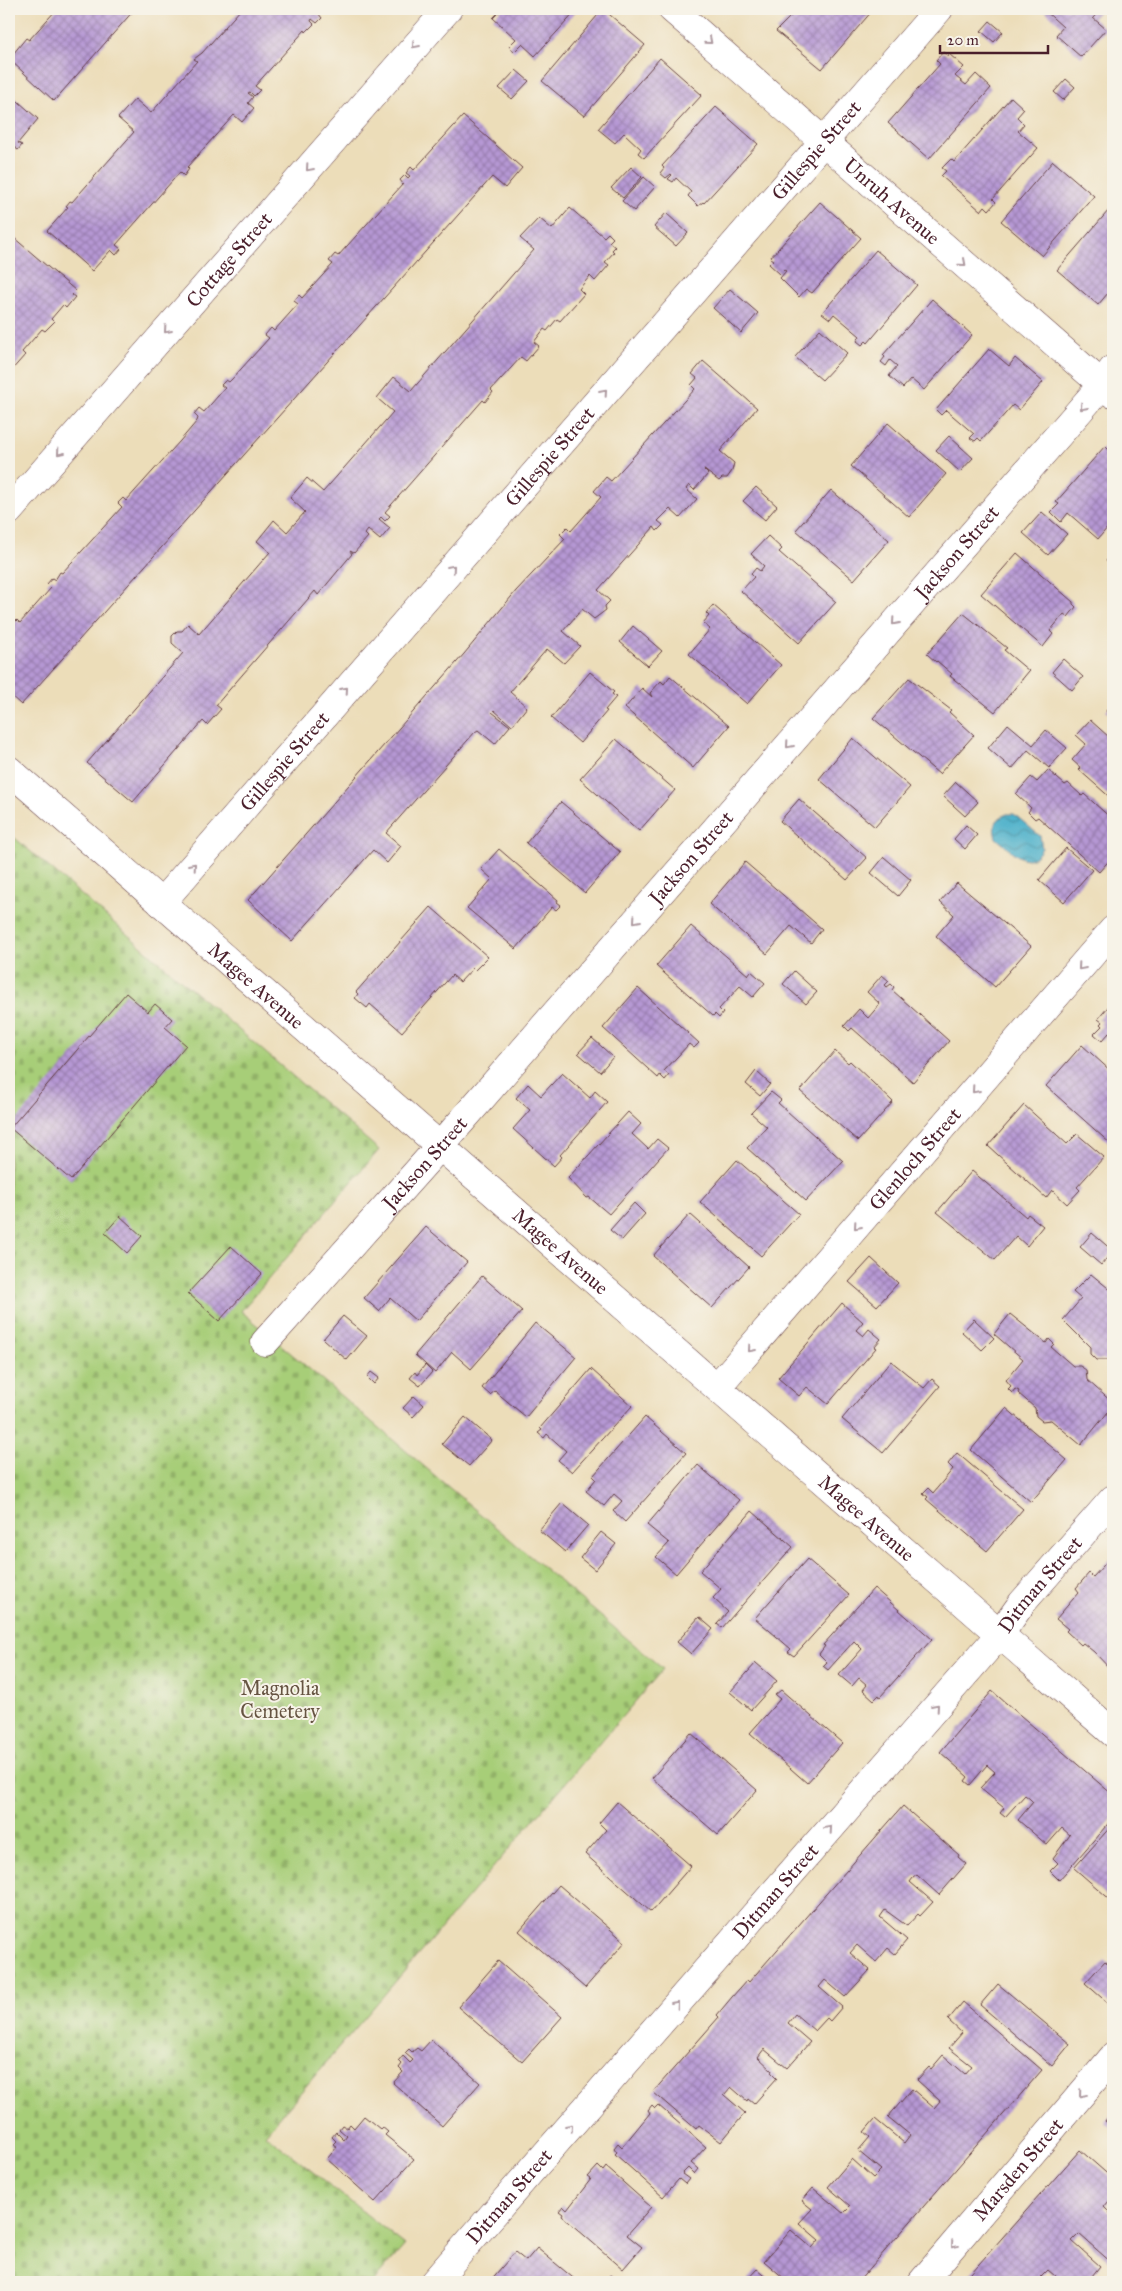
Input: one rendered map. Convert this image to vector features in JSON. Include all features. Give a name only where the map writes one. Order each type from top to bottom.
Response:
[{"type":"street","name":"Cottage Street","points":[[9,511],[448,9]]},
{"type":"street","name":"Unruh Avenue","points":[[672,9],[823,140],[1110,383]]},
{"type":"street","name":"Gillespie Street","points":[[161,903],[938,9]]},
{"type":"street","name":"Jackson Street","points":[[265,1342],[440,1146],[1110,383]]},
{"type":"street","name":"Magee Avenue","points":[[9,770],[1113,1733]]},
{"type":"street","name":"Glenloch Street","points":[[717,1387],[1113,930]]},
{"type":"street","name":"Ditman Street","points":[[434,2282],[1000,1634],[1022,1603],[1113,1499]]},
{"type":"street","name":"Marsden Street","points":[[922,2282],[1113,2057]]},
{"type":"green space","name":"Magnolia Cemetery","points":[[9,833],[379,1150],[241,1311],[663,1669],[265,2134],[405,2245],[373,2282],[9,2282]]},
{"type":"water","points":[[1007,814],[1014,814],[1040,836],[1042,848],[1031,859],[1025,859],[1013,853],[996,838],[994,830],[996,823]]},
{"type":"building","points":[[57,9],[135,9],[54,101],[9,59],[26,38],[29,40]]},
{"type":"building","points":[[241,9],[322,9],[318,13],[322,18],[317,23],[312,19],[311,21],[314,24],[306,32],[305,30],[255,86],[260,90],[254,96],[250,92],[248,93],[253,97],[248,103],[254,108],[242,122],[234,115],[187,167],[189,169],[184,176],[180,172],[116,245],[121,249],[116,255],[111,250],[92,271],[47,231],[68,207],[66,206],[70,201],[72,202],[134,132],[118,118],[135,99],[151,113],[197,61],[194,59],[202,53]]},
{"type":"building","points":[[502,9],[578,9],[535,56],[522,44],[514,52],[509,46],[516,39],[493,18]]},
{"type":"building","points":[[603,9],[645,45],[584,116],[542,81]]},
{"type":"building","points":[[798,9],[873,10],[822,69],[776,31]]},
{"type":"building","points":[[1043,9],[1101,9],[1093,18],[1106,29],[1081,57],[1056,35],[1063,27]]},
{"type":"building","points":[[990,21],[1003,32],[994,42],[981,31]]},
{"type":"building","points":[[943,52],[948,56],[949,54],[964,67],[955,76],[966,85],[976,74],[991,88],[929,159],[888,123],[940,64],[936,60]]},
{"type":"building","points":[[660,58],[702,95],[644,158],[638,153],[641,149],[624,133],[615,143],[598,129]]},
{"type":"building","points":[[516,70],[529,81],[512,99],[499,88]]},
{"type":"building","points":[[1066,79],[1075,87],[1063,100],[1054,92]]},
{"type":"building","points":[[9,93],[38,119],[18,143],[22,145],[18,150],[14,147],[9,153]]},
{"type":"building","points":[[1011,97],[1024,109],[1017,117],[1024,124],[1018,131],[1038,148],[993,199],[996,202],[989,210],[985,206],[981,211],[941,176],[946,171],[942,168],[951,159],[954,162]]},
{"type":"building","points":[[716,107],[758,144],[704,203],[698,206],[688,196],[691,192],[676,178],[673,182],[668,179],[671,174],[666,178],[660,173],[664,168],[662,166]]},
{"type":"building","points":[[463,116],[522,168],[505,188],[492,177],[21,705],[9,694],[9,634],[15,627],[12,625],[17,620],[20,623],[51,588],[47,584],[52,578],[55,580],[60,572],[62,573],[122,507],[118,503],[123,498],[126,501],[180,441],[197,421],[198,418],[194,414],[199,408],[204,412],[225,388],[221,385],[226,380],[229,382],[232,379],[269,338],[265,335],[271,328],[274,331],[298,304],[294,301],[299,295],[302,298],[333,264],[329,261],[335,254],[338,256],[403,184],[400,180],[405,175],[408,178],[410,176],[406,173],[411,167],[414,170]]},
{"type":"building","points":[[1053,161],[1094,196],[1042,256],[1001,221]]},
{"type":"building","points":[[631,167],[642,177],[623,198],[611,188]]},
{"type":"building","points":[[644,177],[655,187],[634,211],[622,201]]},
{"type":"building","points":[[820,202],[861,238],[812,293],[806,289],[799,297],[780,278],[786,271],[784,270],[780,274],[769,264],[773,260],[770,258]]},
{"type":"building","points":[[570,208],[604,237],[608,233],[613,238],[609,242],[615,247],[612,250],[614,252],[605,262],[609,265],[595,281],[590,276],[579,289],[584,294],[560,321],[557,319],[547,331],[544,329],[534,342],[539,346],[526,361],[521,357],[491,390],[493,392],[485,402],[483,400],[385,512],[390,516],[385,521],[381,517],[379,519],[390,528],[380,540],[368,530],[365,534],[368,537],[354,553],[350,551],[352,554],[318,595],[315,591],[216,705],[221,709],[207,725],[203,721],[133,802],[87,763],[183,653],[172,643],[172,636],[177,631],[182,631],[188,624],[199,634],[270,552],[257,541],[274,520],[287,532],[305,512],[290,498],[307,478],[323,492],[393,412],[377,398],[394,377],[411,391],[534,250],[520,238],[539,218],[552,229]]},
{"type":"building","points":[[1109,210],[1113,214],[1113,287],[1098,305],[1057,270]]},
{"type":"building","points":[[666,213],[688,233],[676,246],[654,227]]},
{"type":"building","points":[[13,237],[76,291],[72,295],[75,297],[66,308],[63,305],[51,319],[54,322],[45,331],[42,329],[22,352],[25,355],[10,372],[9,275],[12,271],[9,268],[9,242]]},
{"type":"building","points":[[876,250],[917,285],[868,343],[866,341],[862,345],[857,341],[860,336],[834,314],[830,319],[822,313]]},
{"type":"building","points":[[730,289],[758,313],[741,333],[713,308]]},
{"type":"building","points":[[932,299],[972,335],[924,390],[911,379],[903,388],[889,376],[897,366],[890,360],[886,366],[881,362],[885,357],[883,355]]},
{"type":"building","points":[[820,329],[847,353],[822,380],[795,357]]},
{"type":"building","points":[[989,349],[1009,366],[1015,358],[1043,382],[1019,410],[1013,405],[981,441],[978,438],[975,441],[970,438],[974,434],[946,410],[941,415],[936,410]]},
{"type":"building","points":[[703,361],[757,408],[720,451],[734,463],[732,471],[727,478],[722,478],[719,481],[703,469],[708,474],[694,490],[689,485],[686,489],[697,499],[680,518],[670,509],[658,521],[663,525],[657,531],[654,527],[598,590],[610,601],[605,606],[606,610],[594,619],[582,609],[563,631],[580,646],[564,663],[547,649],[510,692],[527,707],[512,726],[494,710],[492,712],[510,726],[495,744],[478,730],[475,732],[386,833],[401,846],[387,863],[373,850],[292,941],[248,900],[464,654],[516,591],[565,539],[560,534],[567,527],[571,531],[601,497],[594,491],[606,477],[611,481],[695,389],[691,385],[697,378],[692,374]]},
{"type":"building","points":[[888,423],[946,474],[909,517],[851,466]]},
{"type":"building","points":[[949,436],[973,458],[960,472],[936,450]]},
{"type":"building","points":[[1105,446],[1113,454],[1113,521],[1098,539],[1068,513],[1061,522],[1051,512],[1059,504],[1056,502]]},
{"type":"building","points":[[756,487],[777,506],[765,520],[743,501]]},
{"type":"building","points":[[831,490],[889,540],[854,580],[796,530]]},
{"type":"building","points":[[1042,512],[1067,534],[1048,555],[1023,533]]},
{"type":"building","points":[[768,536],[782,549],[779,552],[836,602],[799,643],[741,591],[754,577],[751,574],[756,568],[760,571],[764,566],[751,554]]},
{"type":"building","points":[[1017,553],[1073,602],[1076,607],[1068,617],[1064,614],[1050,631],[1053,634],[1043,647],[981,594]]},
{"type":"building","points":[[1113,553],[1113,567],[1106,561]]},
{"type":"building","points":[[713,605],[781,665],[747,704],[689,654],[710,629],[703,623],[709,616],[706,613]]},
{"type":"building","points":[[963,613],[1007,648],[1004,650],[1029,671],[995,712],[950,676],[952,674],[927,654]]},
{"type":"building","points":[[633,626],[662,651],[648,666],[620,642]]},
{"type":"building","points":[[1063,659],[1083,677],[1072,690],[1052,672]]},
{"type":"building","points":[[590,672],[614,692],[612,694],[616,697],[605,710],[607,711],[580,743],[551,718]]},
{"type":"building","points":[[670,676],[729,726],[693,768],[625,708],[642,688],[652,697],[650,693],[661,681],[664,684]]},
{"type":"building","points":[[909,678],[951,710],[949,712],[974,735],[939,774],[873,718]]},
{"type":"building","points":[[1113,703],[1113,717],[1106,711]]},
{"type":"building","points":[[1090,720],[1109,737],[1111,735],[1113,738],[1113,800],[1079,770],[1081,768],[1072,760],[1086,744],[1076,735]]},
{"type":"building","points":[[1008,724],[1033,745],[1046,730],[1067,748],[1049,768],[1028,750],[1012,769],[988,748]]},
{"type":"building","points":[[853,738],[910,787],[875,827],[819,779]]},
{"type":"building","points":[[616,739],[675,790],[639,831],[580,779]]},
{"type":"building","points":[[1048,770],[1065,785],[1068,783],[1082,796],[1084,794],[1113,820],[1113,856],[1099,872],[1038,817],[1035,819],[1028,812],[1031,808],[1016,794],[1031,777],[1037,782]]},
{"type":"building","points":[[956,782],[978,802],[965,816],[943,796]]},
{"type":"building","points":[[799,799],[867,858],[847,880],[780,821]]},
{"type":"building","points":[[561,802],[620,852],[585,893],[526,843]]},
{"type":"building","points":[[966,825],[977,835],[965,849],[954,839]]},
{"type":"building","points":[[1066,848],[1092,870],[1064,902],[1039,880]]},
{"type":"building","points":[[499,849],[558,900],[557,902],[561,905],[556,910],[552,907],[516,949],[467,908],[492,879],[481,869]]},
{"type":"building","points":[[884,857],[911,880],[898,896],[871,873]]},
{"type":"building","points":[[745,862],[822,929],[811,943],[791,926],[767,954],[709,904]]},
{"type":"building","points":[[957,883],[1031,946],[995,987],[936,936],[954,915],[940,902]]},
{"type":"building","points":[[431,907],[488,957],[475,970],[473,968],[460,982],[452,975],[402,1032],[370,1004],[367,1008],[355,998],[358,994],[356,992]]},
{"type":"building","points":[[691,926],[748,975],[751,971],[765,983],[753,997],[740,986],[719,1009],[723,1013],[719,1018],[715,1014],[713,1016],[656,966]]},
{"type":"building","points":[[794,971],[817,992],[806,1004],[783,984]]},
{"type":"building","points":[[882,975],[889,981],[885,985],[887,987],[891,984],[894,987],[892,990],[949,1041],[913,1082],[852,1028],[849,1031],[844,1026],[859,1009],[868,1018],[880,1004],[867,992]]},
{"type":"building","points":[[638,988],[699,1043],[694,1048],[689,1044],[664,1071],[669,1075],[665,1080],[660,1075],[658,1078],[603,1028]]},
{"type":"building","points":[[126,993],[148,1012],[155,1004],[172,1019],[165,1027],[186,1045],[71,1180],[10,1128]]},
{"type":"building","points":[[1113,1001],[1113,1037],[1109,1033],[1102,1041],[1094,1034],[1102,1026],[1100,1024],[1102,1022],[1098,1019]]},
{"type":"building","points":[[592,1038],[613,1057],[600,1072],[578,1053]]},
{"type":"building","points":[[1082,1045],[1113,1073],[1113,1146],[1046,1086]]},
{"type":"building","points":[[835,1051],[848,1063],[850,1061],[893,1102],[858,1141],[800,1091]]},
{"type":"building","points":[[756,1071],[770,1084],[760,1096],[746,1084]]},
{"type":"building","points":[[562,1073],[590,1098],[595,1091],[607,1102],[560,1155],[562,1157],[554,1166],[513,1129],[530,1110],[516,1098],[528,1084],[541,1096]]},
{"type":"building","points":[[771,1092],[781,1100],[778,1103],[843,1161],[806,1201],[747,1148],[767,1127],[751,1113]]},
{"type":"building","points":[[1024,1105],[1067,1144],[1077,1134],[1104,1157],[1077,1187],[1080,1190],[1067,1204],[1052,1190],[1046,1198],[988,1146]]},
{"type":"building","points":[[628,1112],[641,1124],[632,1134],[648,1149],[657,1139],[668,1148],[609,1214],[589,1197],[587,1198],[568,1178]]},
{"type":"building","points":[[737,1160],[799,1214],[761,1256],[700,1202]]},
{"type":"building","points":[[972,1171],[1026,1217],[1028,1214],[1043,1226],[1027,1246],[1016,1236],[995,1260],[937,1212]]},
{"type":"building","points":[[634,1203],[645,1214],[622,1240],[610,1230]]},
{"type":"building","points":[[690,1214],[749,1267],[712,1308],[653,1256]]},
{"type":"building","points":[[120,1216],[142,1236],[127,1253],[105,1233]]},
{"type":"building","points":[[426,1227],[467,1262],[416,1321],[390,1298],[379,1311],[364,1298]]},
{"type":"building","points":[[1092,1233],[1113,1251],[1101,1265],[1080,1247]]},
{"type":"building","points":[[231,1246],[262,1274],[219,1321],[188,1293]]},
{"type":"building","points":[[871,1258],[898,1283],[877,1306],[849,1282]]},
{"type":"building","points":[[1091,1274],[1113,1292],[1113,1365],[1107,1360],[1096,1360],[1090,1354],[1090,1347],[1063,1320],[1081,1299],[1073,1292]]},
{"type":"building","points":[[482,1276],[522,1311],[471,1369],[452,1352],[435,1373],[415,1355]]},
{"type":"building","points":[[842,1303],[863,1322],[856,1330],[863,1336],[869,1329],[881,1339],[874,1347],[876,1348],[828,1404],[807,1387],[799,1396],[778,1378]]},
{"type":"building","points":[[1010,1314],[1046,1343],[1049,1339],[1054,1344],[1051,1347],[1073,1366],[1080,1366],[1086,1370],[1087,1380],[1113,1403],[1113,1406],[1081,1445],[1051,1420],[1042,1421],[1036,1416],[1035,1408],[1018,1393],[1019,1391],[1015,1389],[1012,1393],[1008,1389],[1011,1386],[1006,1380],[1023,1359],[994,1334]]},
{"type":"building","points":[[343,1316],[367,1336],[347,1360],[323,1339]]},
{"type":"building","points":[[974,1319],[994,1338],[982,1350],[962,1332]]},
{"type":"building","points":[[535,1323],[576,1357],[526,1417],[495,1391],[490,1395],[482,1388]]},
{"type":"building","points":[[891,1361],[924,1388],[932,1379],[940,1386],[883,1453],[842,1419]]},
{"type":"building","points":[[425,1365],[432,1372],[420,1386],[410,1378],[415,1372],[417,1375]]},
{"type":"building","points":[[591,1369],[632,1406],[572,1472],[558,1460],[566,1451],[547,1434],[544,1438],[538,1433],[542,1430],[540,1428]]},
{"type":"building","points":[[371,1372],[379,1378],[374,1384],[367,1377]]},
{"type":"building","points":[[414,1396],[424,1405],[413,1417],[403,1408]]},
{"type":"building","points":[[1006,1408],[1067,1460],[1031,1502],[971,1450]]},
{"type":"building","points":[[465,1417],[492,1440],[469,1466],[442,1444]]},
{"type":"building","points":[[645,1417],[686,1453],[625,1522],[613,1511],[622,1501],[614,1494],[604,1506],[586,1491],[596,1479],[593,1476]]},
{"type":"building","points":[[957,1453],[1023,1509],[987,1551],[926,1499],[928,1497],[923,1493],[928,1488],[933,1493],[953,1469],[948,1464]]},
{"type":"building","points":[[698,1465],[739,1500],[676,1574],[656,1557],[669,1543],[647,1525]]},
{"type":"building","points":[[562,1503],[588,1525],[565,1552],[539,1530]]},
{"type":"building","points":[[752,1511],[793,1547],[722,1628],[717,1624],[728,1612],[713,1598],[721,1589],[700,1571]]},
{"type":"building","points":[[601,1532],[616,1544],[595,1570],[580,1558]]},
{"type":"building","points":[[1113,1555],[1113,1672],[1094,1652],[1083,1643],[1081,1645],[1066,1631],[1068,1629],[1056,1619],[1079,1592],[1076,1588],[1089,1573],[1093,1577]]},
{"type":"building","points":[[807,1559],[849,1595],[794,1656],[788,1652],[791,1649],[755,1618]]},
{"type":"building","points":[[874,1588],[932,1639],[880,1697],[879,1695],[874,1700],[863,1690],[867,1685],[859,1678],[852,1686],[839,1675],[862,1649],[854,1641],[828,1670],[823,1666],[827,1662],[819,1654],[825,1646],[823,1645]]},
{"type":"building","points":[[699,1617],[713,1629],[691,1654],[677,1642]]},
{"type":"building","points":[[756,1663],[777,1681],[751,1710],[730,1692]]},
{"type":"building","points":[[781,1690],[842,1743],[807,1783],[750,1733],[780,1699],[775,1695]]},
{"type":"building","points":[[992,1691],[1113,1795],[1113,1818],[1059,1880],[1050,1871],[1058,1863],[1053,1858],[1070,1835],[1062,1828],[1047,1845],[1018,1820],[1033,1802],[1030,1799],[1025,1795],[1005,1817],[1000,1813],[1004,1808],[980,1788],[995,1772],[987,1765],[970,1785],[965,1781],[968,1777],[940,1752]]},
{"type":"building","points":[[691,1733],[757,1790],[718,1835],[652,1778]]},
{"type":"building","points":[[617,1802],[691,1866],[651,1912],[585,1854],[606,1830],[599,1823]]},
{"type":"building","points":[[903,1806],[959,1855],[958,1857],[966,1864],[939,1895],[917,1875],[913,1878],[910,1882],[933,1902],[907,1926],[885,1910],[880,1917],[907,1940],[895,1954],[888,1948],[876,1962],[857,1945],[850,1953],[870,1970],[845,1997],[825,1980],[819,1987],[842,2007],[830,2021],[827,2018],[815,2031],[795,2014],[788,2023],[810,2042],[787,2068],[764,2049],[758,2057],[772,2070],[771,2072],[777,2078],[754,2104],[748,2099],[747,2101],[731,2087],[724,2095],[745,2113],[721,2142],[699,2125],[696,2129],[653,2092],[719,2017],[717,2015],[732,1997],[747,1980],[749,1982]]},
{"type":"building","points":[[1113,1824],[1113,1902],[1074,1868]]},
{"type":"building","points":[[559,1885],[625,1942],[585,1988],[519,1931]]},
{"type":"building","points":[[498,1961],[562,2017],[522,2062],[458,2007]]},
{"type":"building","points":[[1105,1961],[1113,1968],[1113,2001],[1110,2005],[1085,1983]]},
{"type":"building","points":[[998,1984],[1070,2044],[1052,2066],[980,2005]]},
{"type":"building","points":[[963,2002],[1042,2070],[858,2282],[783,2282],[785,2279],[764,2261],[791,2230],[812,2248],[819,2240],[799,2223],[812,2209],[802,2201],[813,2188],[843,2213],[850,2206],[828,2187],[852,2159],[873,2178],[881,2170],[858,2151],[870,2137],[864,2132],[875,2119],[904,2143],[910,2135],[888,2117],[912,2089],[934,2108],[940,2101],[917,2080],[929,2067],[931,2069],[943,2055],[965,2074],[972,2066],[949,2048],[962,2033],[948,2020]]},
{"type":"building","points":[[431,2040],[480,2083],[442,2126],[393,2083],[403,2072],[399,2068],[402,2064],[399,2061],[403,2056],[410,2063],[413,2060],[405,2053],[409,2049],[412,2052],[417,2048],[421,2051]]},
{"type":"building","points":[[652,2105],[655,2108],[658,2105],[706,2147],[691,2163],[698,2169],[694,2174],[688,2168],[682,2174],[689,2179],[685,2184],[679,2179],[663,2197],[615,2154],[617,2152],[614,2148],[618,2143],[622,2147],[650,2113],[648,2110]]},
{"type":"building","points":[[1113,2111],[1113,2128],[1105,2121]]},
{"type":"building","points":[[364,2116],[380,2129],[382,2127],[388,2132],[385,2135],[414,2159],[375,2202],[327,2159],[337,2147],[333,2144],[336,2141],[332,2137],[336,2132],[344,2140],[347,2136],[339,2129],[342,2125],[347,2128],[350,2124],[354,2128]]},
{"type":"building","points":[[1080,2150],[1113,2179],[1113,2204],[1109,2201],[1104,2207],[1113,2216],[1113,2264],[1079,2234],[1072,2241],[1100,2266],[1088,2281],[1062,2282],[1048,2270],[1041,2277],[1047,2282],[963,2282]]},
{"type":"building","points":[[598,2166],[603,2171],[606,2167],[651,2207],[627,2235],[642,2247],[623,2269],[562,2216],[563,2214],[559,2211],[563,2206],[567,2210],[591,2179],[588,2177]]},
{"type":"building","points":[[537,2248],[578,2282],[489,2282],[515,2252],[526,2261]]},
{"type":"building","points":[[757,2269],[773,2282],[745,2282]]},
{"type":"building","points":[[610,2275],[619,2282],[604,2282]]}]
